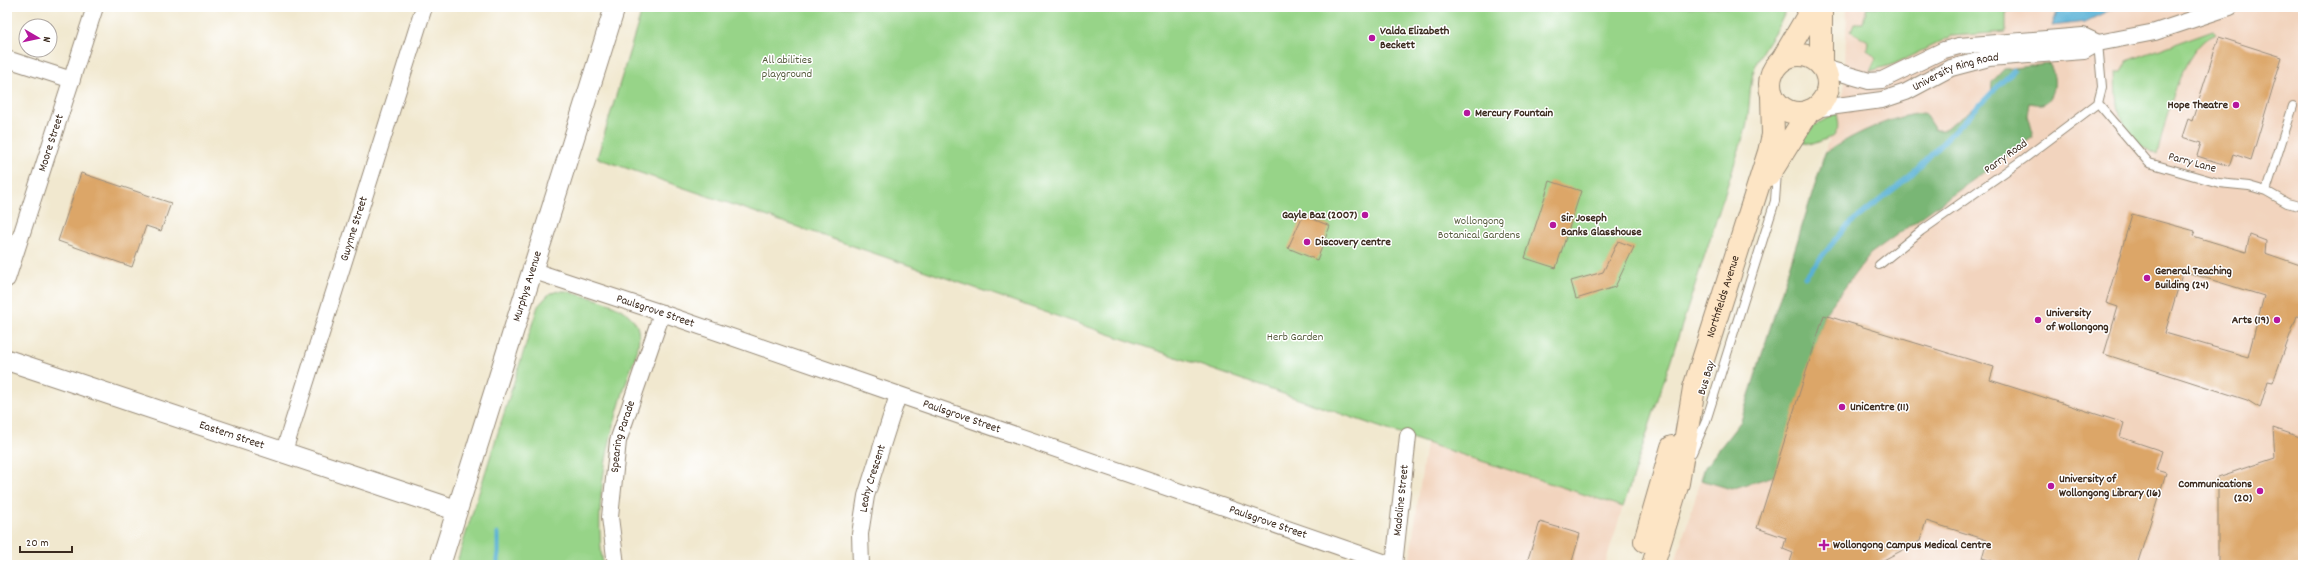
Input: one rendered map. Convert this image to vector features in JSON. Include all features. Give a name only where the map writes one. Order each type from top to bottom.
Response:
[{"type":"main road","points":[[1782,60],[1795,55],[1802,55],[1816,60],[1823,67],[1827,76],[1827,90],[1820,104],[1812,110],[1794,113],[1788,111],[1781,107],[1772,95],[1770,88],[1772,73],[1782,60],[1813,7]]},
{"type":"main road","points":[[1821,7],[1823,67]]},
{"type":"main road","name":"Northfields Avenue","points":[[1653,565],[1678,483],[1694,388],[1773,135],[1772,95]]},
{"type":"main road","name":"Northfields Avenue","points":[[1751,204],[1812,110]]},
{"type":"main road","name":"Northfields Avenue","points":[[1638,565],[1679,419],[1694,388]]},
{"type":"street","name":"Moore Street","points":[[7,279],[95,7]]},
{"type":"street","name":"Gwynne Street","points":[[284,451],[424,7]]},
{"type":"street","name":"Murphys Avenue","points":[[440,565],[615,7]]},
{"type":"street","name":"University Ring Road","points":[[1812,110],[1882,100],[1906,92],[1951,68],[1989,58],[2084,51],[2098,43],[2155,32],[2230,7]]},
{"type":"street","name":"University Ring Road","points":[[1823,67],[1869,82],[1882,80],[1899,74],[1929,57],[1959,46],[2083,36],[2098,43]]},
{"type":"street","points":[[7,59],[72,80]]},
{"type":"street","name":"Paulsgrove Street","points":[[532,270],[662,313],[1393,565]]},
{"type":"street","name":"Spearing Parade","points":[[616,565],[610,517],[618,441],[662,313]]},
{"type":"street","name":"Eastern Street","points":[[7,360],[284,451],[456,510]]},
{"type":"street","name":"Leahy Crescent","points":[[860,565],[860,534],[866,496],[898,395]]},
{"type":"street","name":"Madoline Street","points":[[1393,565],[1408,436]]},
{"type":"lane","points":[[2098,43],[2102,87],[2098,103]]},
{"type":"lane","name":"Parry Lane","points":[[2098,103],[2149,163],[2219,183],[2249,186],[2266,191],[2287,203],[2303,207]]},
{"type":"lane","name":"Parry Road","points":[[1879,265],[1921,231],[2025,158],[2098,103]]},
{"type":"lane","points":[[2266,191],[2293,106]]},
{"type":"lane","name":"Bus Bay","points":[[1678,483],[1706,421],[1775,201],[1778,161]]},
{"type":"shaded area","name":"University of Wollongong","points":[[1847,7],[2303,7],[2303,565],[1674,565],[1705,467],[1741,421],[1844,90]]},
{"type":"shaded area","points":[[1426,443],[1623,507],[1605,565],[1409,565]]},
{"type":"green space","name":"Wollongong Botanical Gardens","points":[[643,7],[1787,7],[1784,15],[1762,51],[1755,67],[1751,82],[1745,131],[1623,507],[1426,443],[597,158]]},
{"type":"green space","points":[[1867,7],[2014,7],[2006,13],[2006,32],[1952,36],[1894,64],[1870,71],[1876,58],[1867,49],[1868,41],[1851,31],[1854,23],[1863,23]]},
{"type":"green space","points":[[2213,30],[2216,33],[2203,41],[2193,53],[2176,86],[2157,155],[2134,139],[2122,121],[2117,99],[2116,72],[2121,72],[2127,61]]},
{"type":"green space","points":[[2049,64],[2052,68],[2054,80],[2051,97],[2047,102],[2042,104],[2029,103],[2027,115],[2033,137],[1870,254],[1824,315],[1777,475],[1731,489],[1701,480],[1705,467],[1741,421],[1825,153],[1872,127],[1911,115],[1924,113],[1935,130],[1943,130],[1991,96],[1992,82],[2004,69]]},
{"type":"green space","points":[[1837,113],[1839,125],[1834,136],[1813,144],[1800,141],[1813,126]]},
{"type":"green space","points":[[558,291],[566,291],[614,306],[630,317],[636,324],[638,330],[639,337],[637,351],[614,423],[604,470],[600,517],[600,541],[603,565],[456,565],[538,306],[549,294]]},
{"type":"water","points":[[2059,7],[2116,7],[2085,22],[2052,26]]},
{"type":"building","points":[[2219,37],[2282,57],[2251,160],[2233,154],[2229,166],[2197,156],[2201,143],[2182,137],[2188,119],[2192,121]]},
{"type":"building","points":[[81,173],[171,203],[161,231],[146,226],[132,267],[58,241]]},
{"type":"building","name":"Sir Joseph Banks Glasshouse","points":[[1550,181],[1581,191],[1556,268],[1525,258]]},
{"type":"building","name":"Arts (19)","points":[[2132,214],[2195,231],[2193,236],[2246,252],[2250,235],[2266,241],[2265,253],[2303,266],[2303,317],[2297,316],[2273,382],[2268,381],[2260,408],[2247,400],[2104,354],[2118,307],[2106,303]],"holes":[[[2183,271],[2264,296],[2248,357],[2165,333]]]},
{"type":"building","name":"Discovery centre","points":[[1303,215],[1330,226],[1317,260],[1288,248]]},
{"type":"building","points":[[1618,241],[1634,247],[1615,287],[1576,299],[1571,281],[1603,272]]},
{"type":"building","points":[[1824,315],[1994,367],[1990,380],[2124,423],[2120,437],[2162,451],[2156,470],[2166,473],[2137,565],[2005,565],[1982,558],[1987,540],[1926,521],[1920,541],[1874,565],[1789,565],[1793,553],[1783,549],[1786,538],[1757,528]]},
{"type":"building","name":"Communications (20)","points":[[2273,428],[2303,438],[2303,565],[2228,565],[2218,562],[2218,477],[2275,458]]},
{"type":"building","points":[[1540,522],[1580,534],[1571,565],[1526,565]]},
{"type":"waterway","points":[[1805,277],[1846,227],[1910,176],[2014,70]]},
{"type":"waterway","points":[[498,534],[498,565]]},
{"type":"place","name":"Valda Elizabeth Beckett","points":[[1372,38]]},
{"type":"place","name":"Hope Theatre","points":[[2236,105]]},
{"type":"place","name":"Mercury Fountain","points":[[1467,113]]},
{"type":"place","name":"Gayle Baz (2007)","points":[[1365,215]]},
{"type":"place","name":"Sir Joseph Banks Glasshouse","points":[[1553,225]]},
{"type":"place","name":"Discovery centre","points":[[1307,242]]},
{"type":"place","name":"General Teaching Building (24)","points":[[2147,278]]},
{"type":"place","name":"University of Wollongong","points":[[2038,320]]},
{"type":"place","name":"Arts (19)","points":[[2277,320]]},
{"type":"place","name":"UniCentre (11)","points":[[1842,407]]},
{"type":"place","name":"University of Wollongong Library (16)","points":[[2051,486]]},
{"type":"place","name":"Communications (20)","points":[[2260,491]]},
{"type":"place","name":"Wollongong Campus Medical Centre","points":[[1824,545]]},
{"type":"park label","name":"All abilities playground","points":[[787,67]]},
{"type":"park label","name":"Herb Garden","points":[[1295,337]]}]
